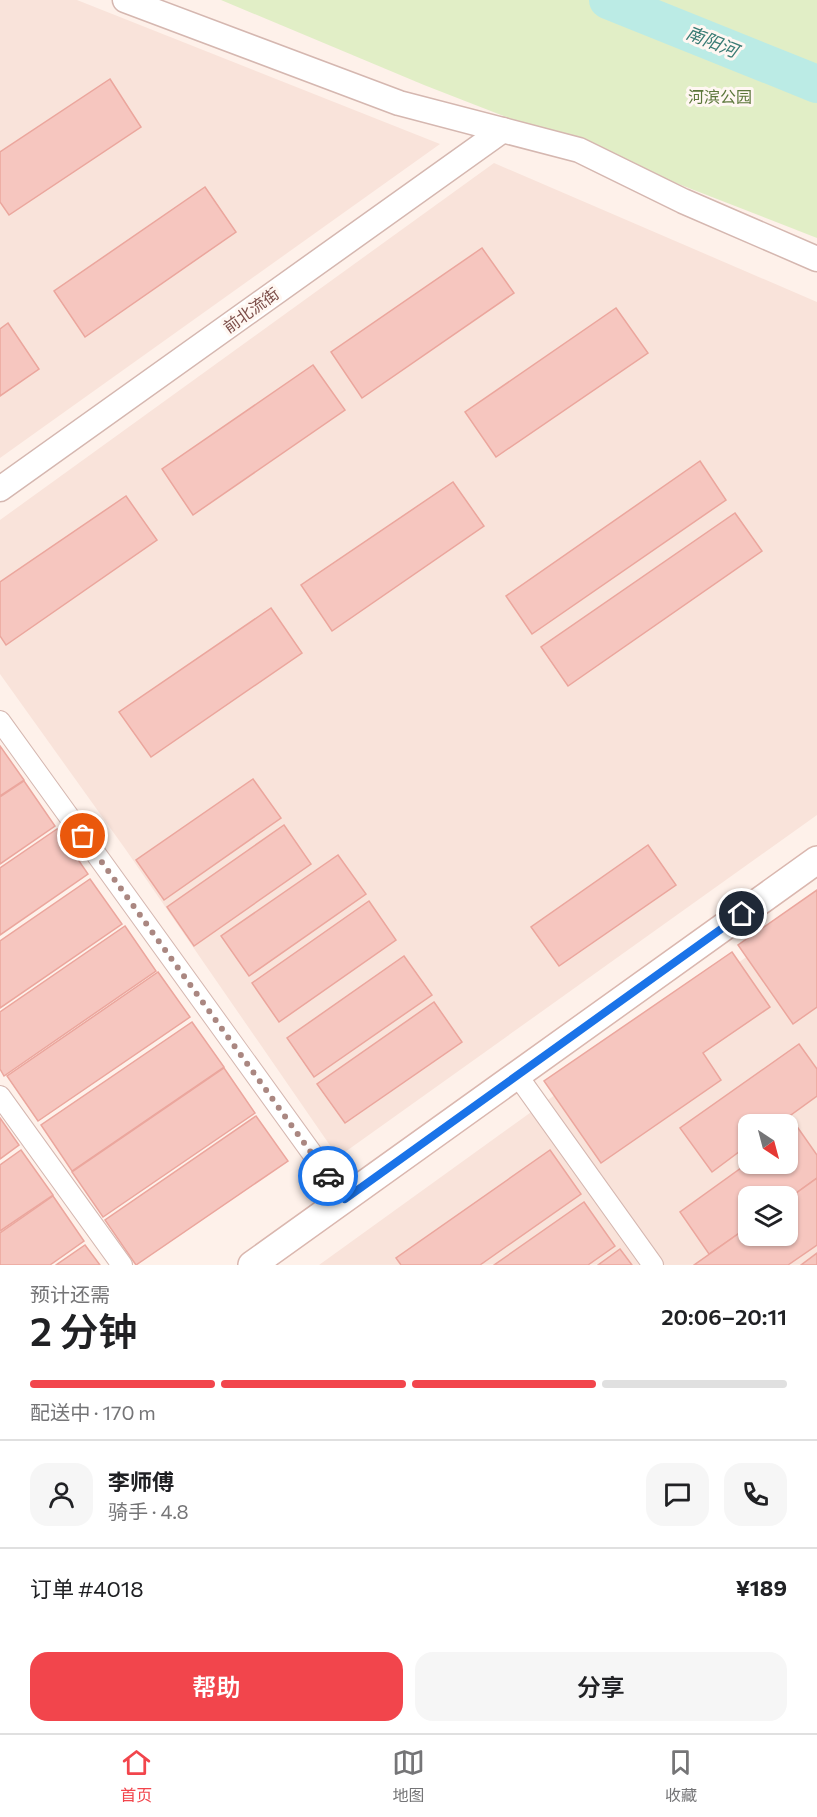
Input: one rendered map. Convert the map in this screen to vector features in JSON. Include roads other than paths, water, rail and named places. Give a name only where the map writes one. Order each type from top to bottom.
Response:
[{"type":"main road","points":[[252,1265],[817,860]]},
{"type":"street","points":[[125,0],[399,103],[579,150],[683,201],[817,259]]},
{"type":"street","name":"前北流街","points":[[0,489],[503,130]]},
{"type":"street","points":[[0,721],[345,1199]]},
{"type":"street","points":[[517,1075],[653,1265]]},
{"type":"street","points":[[0,1096],[122,1265]]},
{"type":"waterway","name":"南阳河","points":[[608,0],[817,84]]},
{"type":"park label","name":"河滨公园","points":[[720,97]]}]
